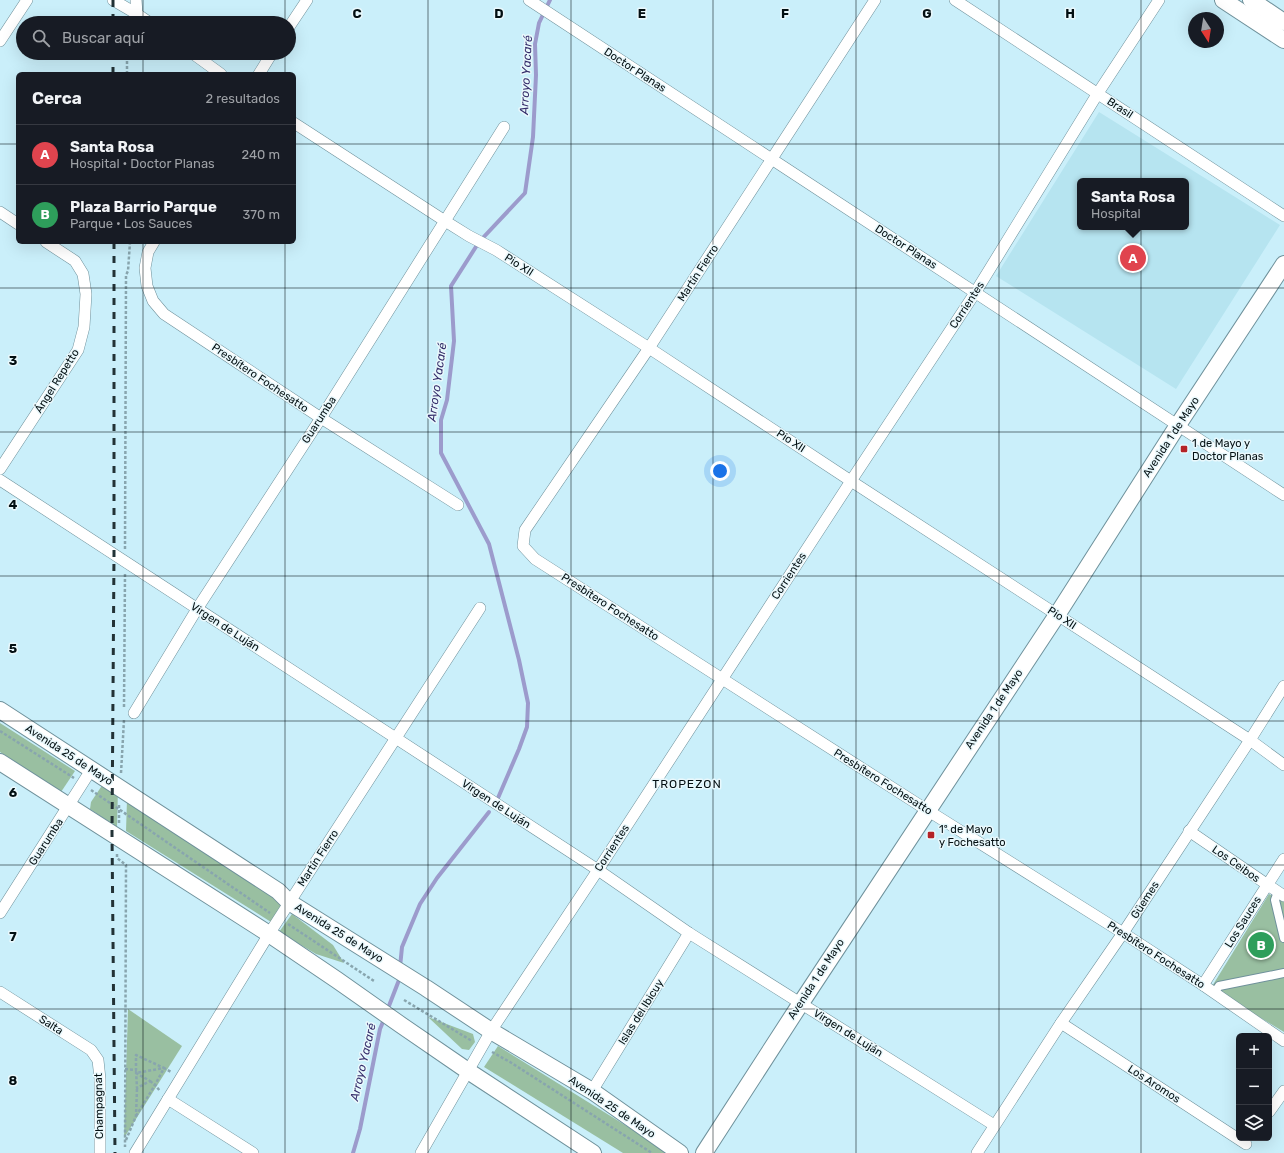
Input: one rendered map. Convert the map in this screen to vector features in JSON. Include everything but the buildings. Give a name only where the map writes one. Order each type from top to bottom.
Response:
[{"type":"main road","points":[[1223,0],[1284,40]]},
{"type":"main road","points":[[1251,0],[1284,22]]},
{"type":"main road","name":"Avenida 1 de Mayo","points":[[704,1153],[1284,264]]},
{"type":"main road","name":"Avenida 25 de Mayo","points":[[0,710],[278,891],[289,902],[426,988],[491,1031],[592,1091],[680,1153]]},
{"type":"main road","points":[[0,762],[269,934],[468,1071],[593,1153]]},
{"type":"street","points":[[16,16],[27,0]]},
{"type":"street","points":[[113,0],[140,16]]},
{"type":"street","points":[[136,0],[137,14]]},
{"type":"street","points":[[296,17],[307,0]]},
{"type":"street","name":"Martín Fierro","points":[[523,546],[525,530],[649,348],[875,0]]},
{"type":"street","name":"Brasil","points":[[955,0],[1284,216]]},
{"type":"street","name":"Corrientes","points":[[421,1153],[491,1031],[598,870],[850,481],[975,293],[1098,93],[1159,0]]},
{"type":"street","name":"Doctor Planas","points":[[533,3],[1284,495]]},
{"type":"street","points":[[0,41],[16,17]]},
{"type":"street","points":[[202,60],[218,72]]},
{"type":"street","points":[[260,72],[268,60]]},
{"type":"street","name":"Pio XII","points":[[296,124],[445,221],[496,250],[649,348],[850,481],[1250,740],[1284,765]]},
{"type":"street","name":"Guarumba","points":[[127,712],[197,609],[321,418],[504,127]]},
{"type":"street","points":[[0,212],[16,223]]},
{"type":"street","name":"Ángel Repetto","points":[[0,470],[78,350],[84,327],[86,294],[83,274],[75,261],[49,244]]},
{"type":"street","name":"Presbítero Fochesatto","points":[[153,244],[148,252],[144,268],[153,301],[164,314],[321,418],[458,505]]},
{"type":"street","name":"Virgen de Luján","points":[[0,480],[598,870],[689,933],[994,1125]]},
{"type":"street","name":"Presbítero Fochesatto","points":[[523,546],[535,559],[722,680],[1123,933],[1203,985],[1284,1041]]},
{"type":"street","name":"Martín Fierro","points":[[135,1153],[278,918],[480,608]]},
{"type":"street","name":"Güemes","points":[[977,1153],[1061,1023],[1123,933],[1250,740],[1284,686]]},
{"type":"street","name":"Guarumba","points":[[0,913],[91,770]]},
{"type":"street","name":"Los Ceibos","points":[[1189,831],[1281,894]]},
{"type":"street","name":"Los Sauces","points":[[1203,985],[1284,859]]},
{"type":"street","points":[[1281,894],[1275,900],[1284,938]]},
{"type":"street","name":"Islas del Ibicuy","points":[[592,1091],[689,933]]},
{"type":"street","points":[[1214,993],[1219,986],[1284,973]]},
{"type":"street","name":"Salta","points":[[0,992],[91,1050],[98,1060]]},
{"type":"street","name":"Los Aromos","points":[[1061,1023],[1246,1145]]},
{"type":"street","name":"Champagnat","points":[[98,1060],[100,1079],[100,1153]]},
{"type":"street","points":[[1272,1108],[1284,1091]]},
{"type":"street","points":[[168,1098],[253,1153]]},
{"type":"path","points":[[127,60],[127,72]]},
{"type":"path","points":[[126,1153],[126,865],[117,858],[120,787],[127,712],[125,562],[126,275],[128,272],[130,244]]},
{"type":"path","points":[[0,731],[119,808],[278,918],[374,981]]},
{"type":"path","points":[[404,1000],[510,1062],[652,1153]]},
{"type":"path","points":[[136,1116],[136,1055],[164,1068]]},
{"type":"path","points":[[125,1069],[136,1071],[164,1068]]},
{"type":"path","points":[[125,1142],[136,1116],[164,1068]]},
{"type":"path","points":[[136,1071],[150,1082],[137,1088]]},
{"type":"shaded area","points":[[1099,112],[1280,225],[1176,389],[996,276]]},
{"type":"green space","points":[[0,723],[75,771],[61,792],[0,752]]},
{"type":"green space","points":[[103,784],[118,789],[117,827],[90,809],[91,802]]},
{"type":"green space","points":[[127,800],[284,902],[271,922],[126,831]]},
{"type":"green space","points":[[1269,894],[1284,902],[1284,1032],[1211,988]]},
{"type":"green space","points":[[292,914],[333,945],[344,963],[316,954],[279,932]]},
{"type":"green space","points":[[128,1009],[182,1046],[124,1138]]},
{"type":"green space","points":[[428,1017],[473,1034],[475,1042],[469,1050],[462,1049]]},
{"type":"green space","points":[[498,1046],[670,1153],[623,1153],[484,1067]]},
{"type":"waterway","name":"Arroyo Yacaré","points":[[498,798],[527,727],[528,703],[519,660],[489,544],[441,453],[441,420],[447,400],[454,341],[451,286],[479,242],[525,193],[533,137],[536,75],[535,44],[539,23],[550,0]]},
{"type":"waterway","name":"Arroyo Yacaré","points":[[400,967],[402,947],[420,904],[437,878],[489,812]]},
{"type":"waterway","name":"Arroyo Yacaré","points":[[387,1011],[399,980],[399,976]]},
{"type":"waterway","name":"Arroyo Yacaré","points":[[353,1153],[360,1129],[380,1029],[385,1017]]},
{"type":"railway","points":[[113,0],[113,16]]},
{"type":"railway","points":[[113,60],[113,72]]},
{"type":"railway","points":[[114,244],[112,833],[115,1153]]},
{"type":"place","name":"Santa Rosa","points":[[1133,258]]},
{"type":"place","name":"1 de Mayo y Doctor Planas","points":[[1184,449]]},
{"type":"place","name":"1º de Mayo y Fochesatto","points":[[931,835]]},
{"type":"place","name":"Plaza Barrio Parque","points":[[1261,945]]},
{"type":"district","name":"TROPEZON","points":[[687,784]]}]
